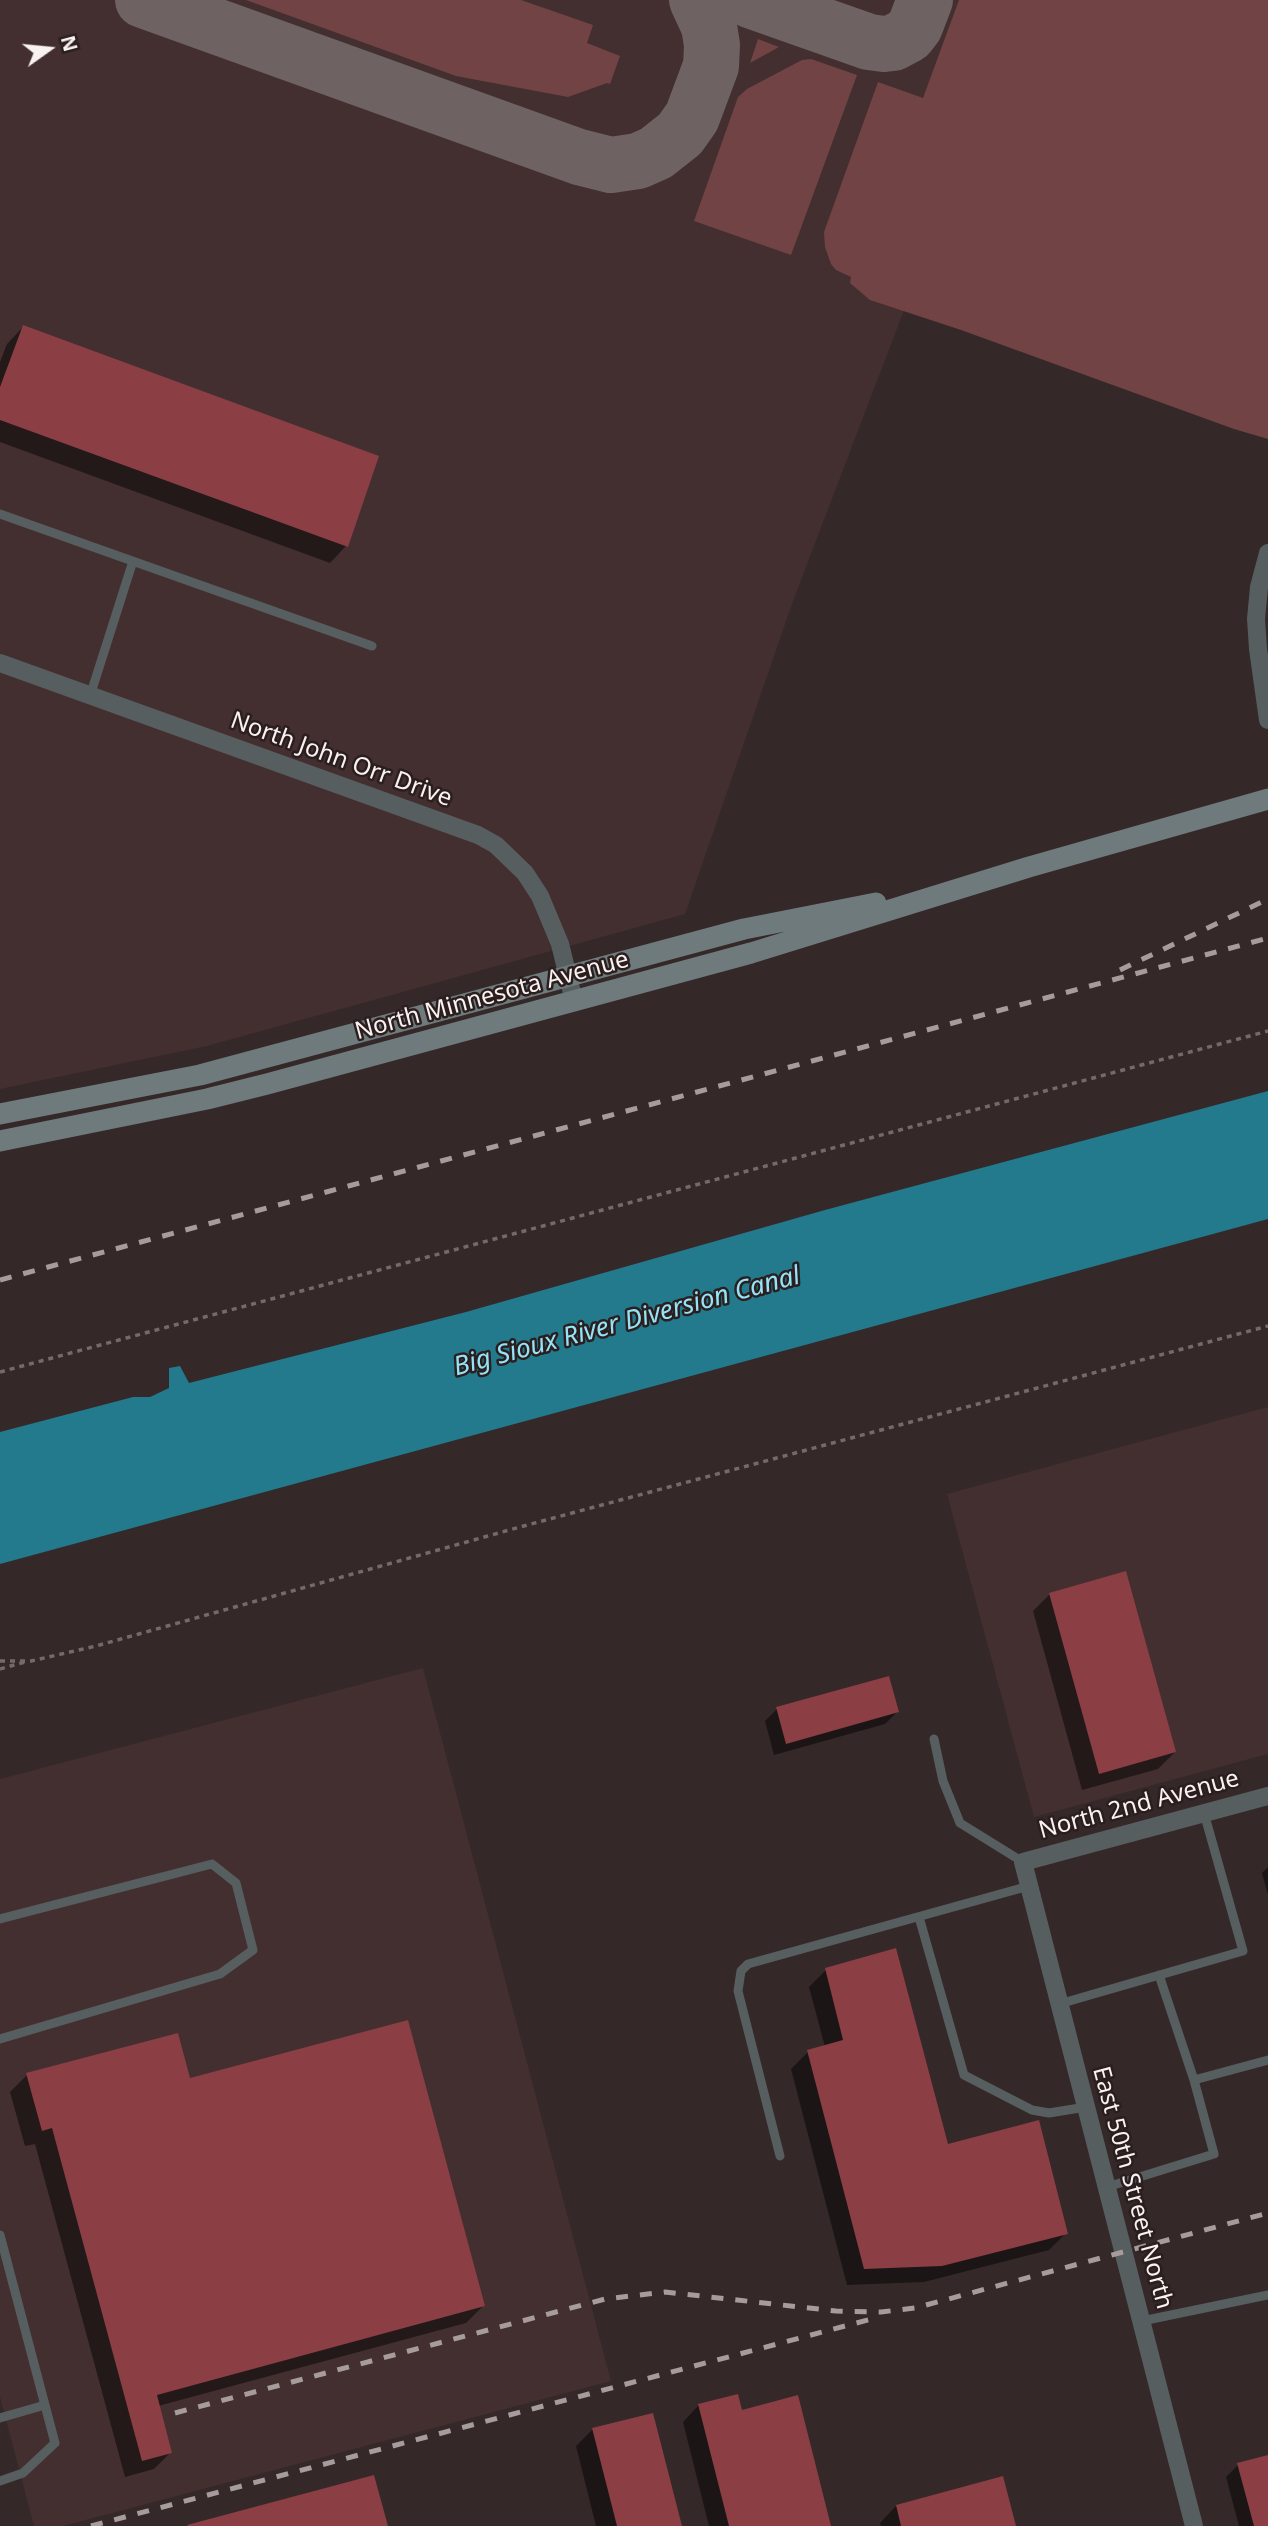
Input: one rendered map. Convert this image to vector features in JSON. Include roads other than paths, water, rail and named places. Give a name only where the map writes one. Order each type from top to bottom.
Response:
[{"type":"main road","name":"North Minnesota Avenue","points":[[0,1141],[207,1099],[574,1001],[751,953],[1268,799]]},
{"type":"main road","name":"North Minnesota Avenue","points":[[0,1114],[200,1075],[744,929],[991,880]]},
{"type":"street","points":[[1268,553],[1259,587],[1256,619],[1268,720]]},
{"type":"street","name":"North John Orr Drive","points":[[0,663],[478,835],[496,845],[525,873],[540,896],[553,923],[574,1001]]},
{"type":"street","name":"North 2nd Avenue","points":[[1023,1862],[1268,1796]]},
{"type":"street","name":"East 50th Street North","points":[[1023,1862],[1194,2526]]},
{"type":"lane","points":[[0,514],[372,646]]},
{"type":"lane","points":[[90,695],[133,561]]},
{"type":"lane","points":[[934,1738],[943,1781],[960,1823],[1023,1862]]},
{"type":"lane","points":[[1059,2004],[1243,1951],[1205,1813]]},
{"type":"lane","points":[[0,1919],[212,1864],[236,1883],[253,1950],[220,1974],[0,2039]]},
{"type":"lane","points":[[780,2156],[738,1991],[741,1971],[748,1964],[1029,1886]]},
{"type":"lane","points":[[919,1917],[964,2075],[1032,2110],[1049,2113],[1086,2107]]},
{"type":"lane","points":[[1107,2187],[1214,2154],[1194,2080],[1159,1975]]},
{"type":"lane","points":[[1194,2080],[1268,2060]]},
{"type":"lane","points":[[0,2235],[55,2443],[23,2473],[0,2480]]},
{"type":"lane","points":[[1142,2321],[1267,2293],[1268,2295]]},
{"type":"lane","points":[[0,2418],[45,2405]]},
{"type":"water","name":"Big Sioux River Diversion Canal","points":[[1268,1091],[1268,1219],[0,1564],[0,1432],[133,1397],[150,1397],[169,1388],[169,1368],[180,1366],[189,1383],[466,1312],[825,1210]]},
{"type":"railway","points":[[1120,970],[1268,899]]},
{"type":"railway","points":[[0,1280],[1268,938]]},
{"type":"railway","points":[[175,2413],[605,2299],[665,2292],[836,2311],[881,2312],[915,2308],[1268,2213]]},
{"type":"railway","points":[[91,2526],[879,2317]]}]
